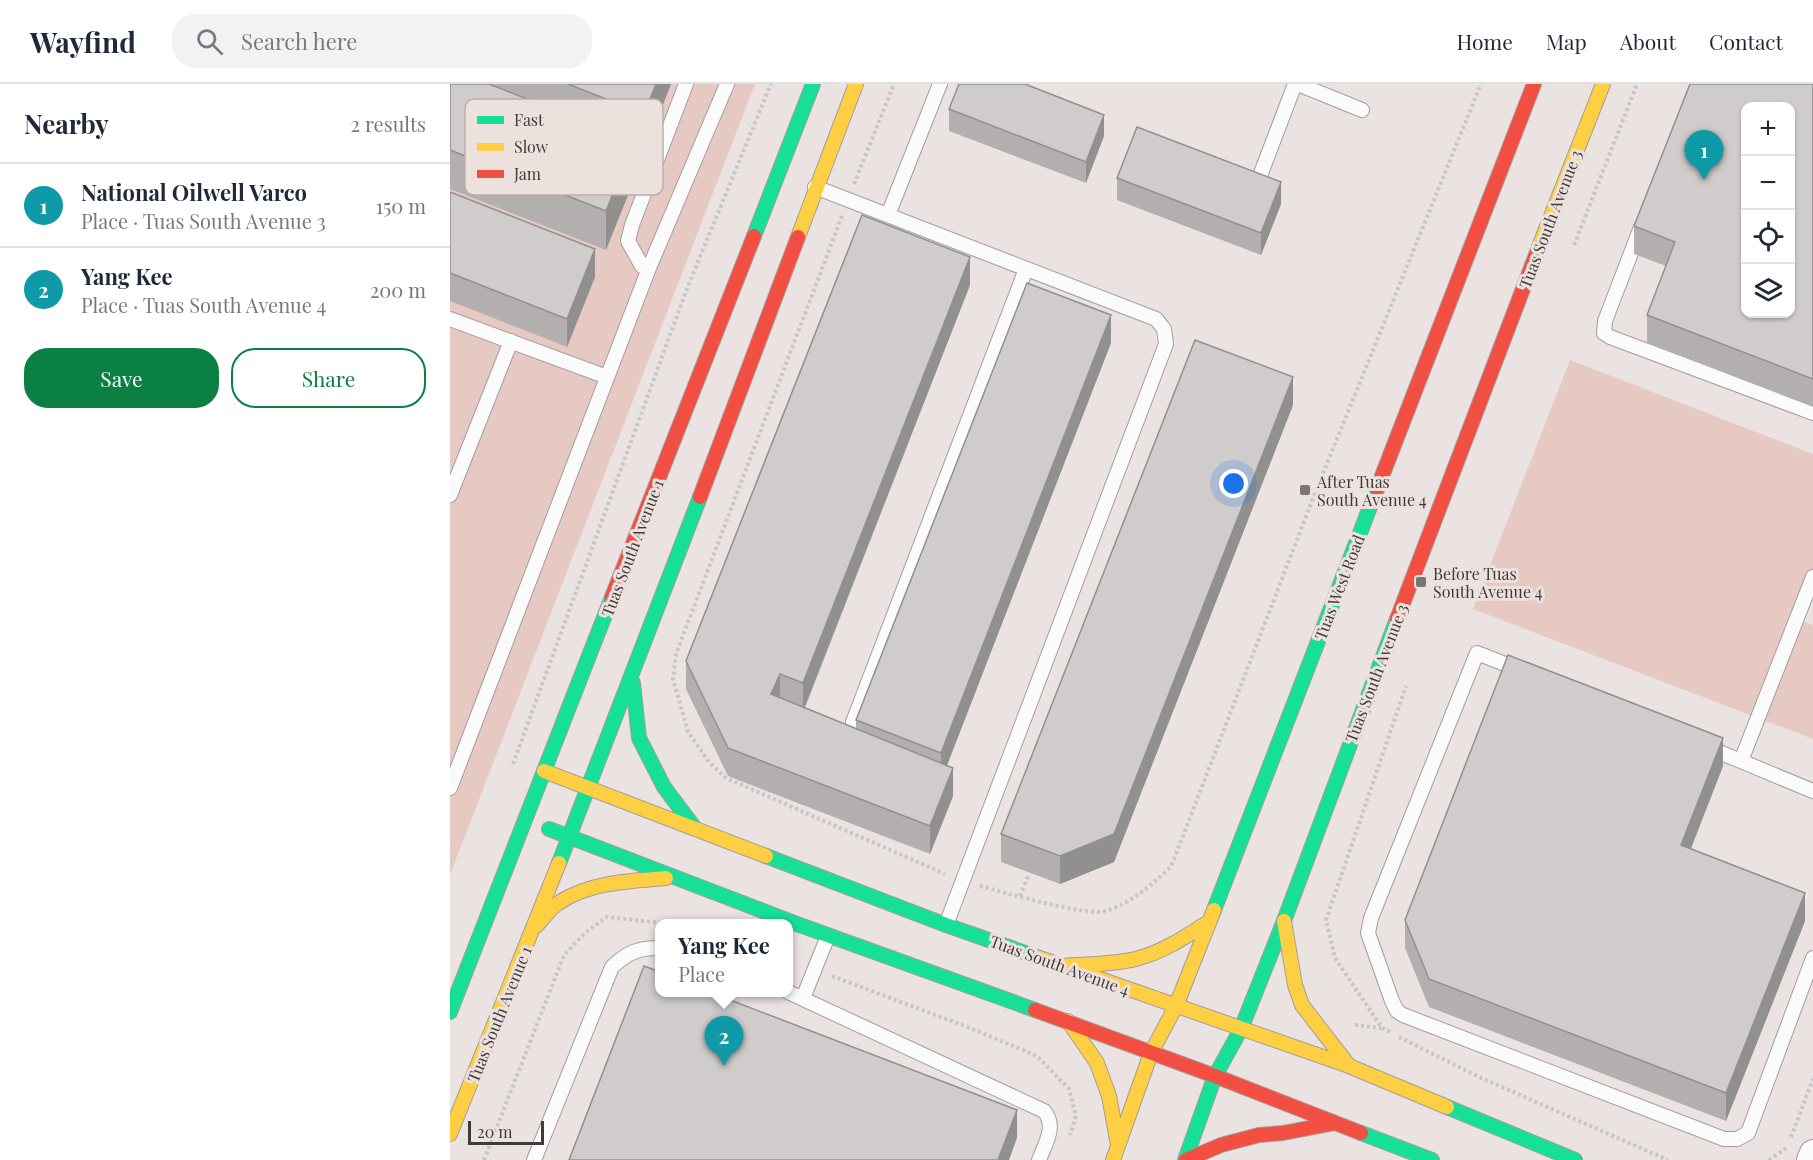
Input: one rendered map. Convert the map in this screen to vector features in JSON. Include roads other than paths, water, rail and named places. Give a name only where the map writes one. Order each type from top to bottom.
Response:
[{"type":"main road","name":"Tuas South Avenue 1","points":[[450,1012],[813,84]]},
{"type":"main road","points":[[569,836],[633,676],[815,187],[856,84]]},
{"type":"main road","name":"Tuas West Road","points":[[1151,1053],[1176,1006],[1210,921],[1534,84]]},
{"type":"main road","name":"Tuas South Avenue 3","points":[[1186,1160],[1215,1076],[1241,1029],[1284,921],[1455,463],[1603,84]]},
{"type":"main road","points":[[633,676],[639,738],[664,787],[694,827]]},
{"type":"main road","name":"Tuas South Avenue 4","points":[[544,771],[946,925],[1349,1066],[1575,1160]]},
{"type":"main road","points":[[525,820],[786,919]]},
{"type":"main road","name":"Tuas South Avenue 1","points":[[450,1134],[535,927],[569,836]]},
{"type":"main road","points":[[535,927],[558,903],[594,887],[629,880],[677,877]]},
{"type":"main road","points":[[1060,966],[1111,963],[1141,957],[1176,943],[1210,921]]},
{"type":"main road","points":[[1284,921],[1302,1005],[1349,1066]]},
{"type":"main road","points":[[793,922],[1068,1021],[1432,1160]]},
{"type":"main road","points":[[1068,1021],[1097,1063],[1109,1096],[1116,1154]]},
{"type":"main road","points":[[1116,1154],[1151,1053]]},
{"type":"main road","points":[[1186,1160],[1221,1145],[1259,1135],[1335,1123]]},
{"type":"street","points":[[1810,1160],[1813,1153]]},
{"type":"lane","points":[[663,144],[686,84]]},
{"type":"lane","points":[[450,788],[456,754],[649,268],[727,84]]},
{"type":"lane","points":[[888,215],[939,84]]},
{"type":"lane","points":[[1258,181],[1296,84],[1362,110]]},
{"type":"lane","points":[[815,187],[1156,319],[1164,329],[1166,344],[946,925]]},
{"type":"lane","points":[[643,195],[628,242],[642,266],[649,268]]},
{"type":"lane","points":[[1645,216],[1605,321],[1604,333],[1813,413]]},
{"type":"lane","points":[[853,722],[1026,269]]},
{"type":"lane","points":[[450,319],[607,377]]},
{"type":"lane","points":[[450,495],[511,341]]},
{"type":"lane","points":[[1741,761],[1813,577]]},
{"type":"lane","points":[[1532,675],[1477,653],[1369,927],[1368,933],[1397,1011],[1724,1139],[1737,1139],[1748,1133],[1813,958]]},
{"type":"lane","points":[[1697,743],[1813,791]]},
{"type":"lane","points":[[802,998],[828,935]]},
{"type":"lane","points":[[534,1160],[612,967],[625,955],[644,948],[655,948]]},
{"type":"lane","points":[[793,995],[1044,1111],[1049,1117],[1050,1129],[1039,1160]]},
{"type":"place","name":"National Oilwell Varco","points":[[1704,180]]},
{"type":"place","name":"After Tuas South Avenue 4","points":[[1305,490]]},
{"type":"place","name":"Before Tuas South Avenue 4","points":[[1421,582]]},
{"type":"place","name":"Yang Kee","points":[[724,1066]]}]
